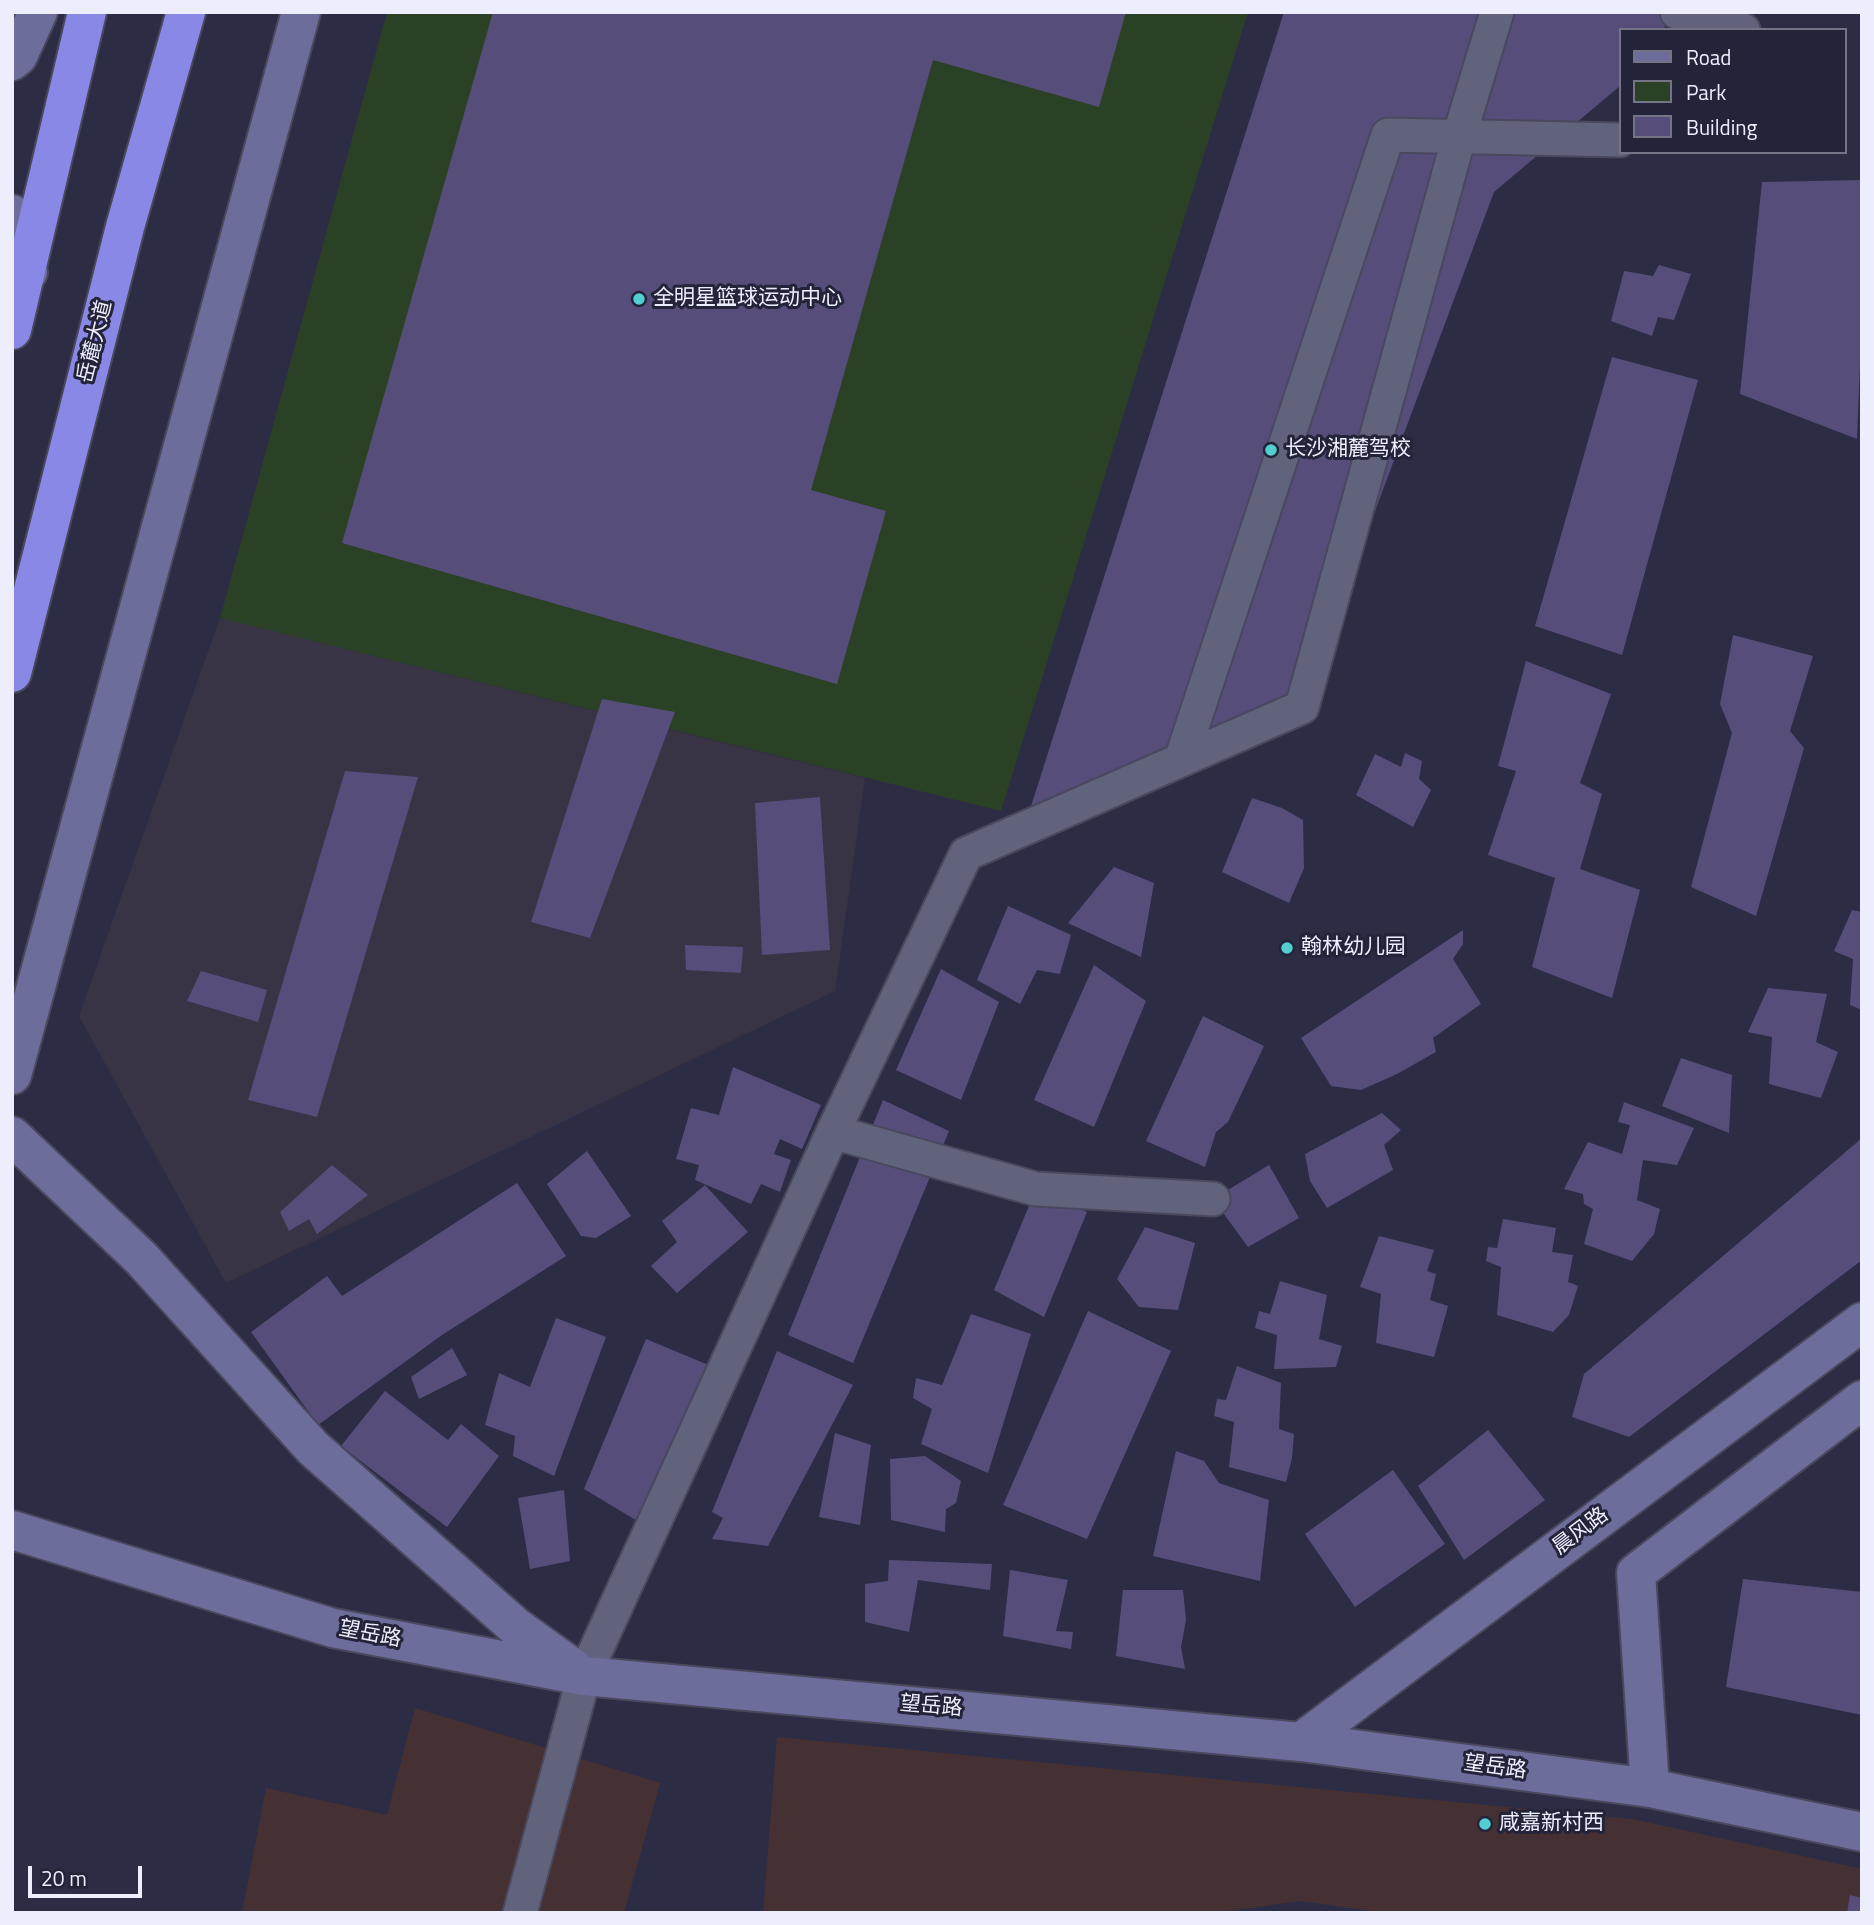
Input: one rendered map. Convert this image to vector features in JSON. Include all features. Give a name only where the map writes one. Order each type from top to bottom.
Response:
[{"type":"highway","points":[[12,330],[28,272],[87,12]]},
{"type":"highway","name":"岳麓大道","points":[[12,673],[121,240],[186,12]]},
{"type":"street","points":[[12,61],[18,56],[38,12]]},
{"type":"street","points":[[13,1071],[301,12]]},
{"type":"street","points":[[520,1913],[584,1676],[833,1132],[966,854],[1301,707],[1459,136],[1497,12]]},
{"type":"street","points":[[1677,12],[1736,28]]},
{"type":"street","points":[[1182,757],[1388,135],[1618,140]]},
{"type":"street","points":[[12,214],[28,272]]},
{"type":"street","points":[[833,1132],[1036,1189],[1213,1199]]},
{"type":"street","points":[[12,1136],[141,1258],[313,1448],[516,1628],[584,1676]]},
{"type":"street","name":"晨风路","points":[[1301,1742],[1862,1322]]},
{"type":"street","points":[[1650,1788],[1636,1573],[1862,1400]]},
{"type":"street","name":"望岳路","points":[[12,1530],[333,1628],[584,1676],[1301,1742],[1650,1788],[1862,1832]]},
{"type":"shaded area","points":[[220,618],[865,778],[835,991],[226,1283],[79,1016]]},
{"type":"shaded area","points":[[415,1708],[660,1783],[624,1913],[242,1913],[266,1788],[387,1815]]},
{"type":"shaded area","points":[[777,1737],[1632,1819],[1862,1869],[1862,1913],[1385,1913],[1300,1901],[1214,1913],[763,1913]]},
{"type":"green space","points":[[387,12],[1248,12],[1001,811],[220,618]]},
{"type":"building","name":"全明星篮球运动中心","points":[[493,12],[1126,12],[1099,107],[933,60],[811,490],[886,511],[837,684],[342,543]]},
{"type":"building","name":"长沙湘麓驾校","points":[[1284,12],[1669,12],[1665,28],[1618,28],[1618,88],[1494,192],[1302,707],[1026,822]]},
{"type":"building","points":[[1862,180],[1862,313],[1857,439],[1740,394],[1762,182]]},
{"type":"building","points":[[1659,265],[1691,274],[1674,320],[1658,317],[1652,336],[1611,321],[1624,271],[1653,276]]},
{"type":"building","points":[[1612,357],[1698,380],[1622,655],[1535,626]]},
{"type":"building","points":[[1733,635],[1813,656],[1790,731],[1804,748],[1756,916],[1691,887],[1732,733],[1720,704]]},
{"type":"building","points":[[1526,661],[1611,694],[1580,783],[1602,794],[1580,869],[1640,890],[1612,998],[1532,967],[1555,878],[1488,855],[1516,771],[1498,766]]},
{"type":"building","points":[[602,699],[675,712],[590,938],[531,922]]},
{"type":"building","points":[[1405,753],[1422,761],[1419,779],[1431,790],[1413,827],[1356,795],[1375,754],[1401,767]]},
{"type":"building","points":[[345,771],[418,777],[317,1117],[248,1100]]},
{"type":"building","points":[[820,797],[830,950],[762,955],[755,803]]},
{"type":"building","points":[[1252,798],[1282,808],[1303,820],[1304,868],[1289,903],[1222,872]]},
{"type":"building","points":[[1114,867],[1154,883],[1141,957],[1068,923]]},
{"type":"building","points":[[1008,906],[1071,935],[1060,974],[1037,970],[1020,1004],[977,980]]},
{"type":"building","points":[[1852,910],[1862,912],[1862,1010],[1850,1005],[1853,959],[1834,951]]},
{"type":"building","points":[[1463,930],[1463,944],[1453,959],[1481,1004],[1433,1038],[1436,1052],[1397,1074],[1361,1090],[1331,1086],[1301,1038]]},
{"type":"building","points":[[685,945],[743,947],[741,973],[686,970]]},
{"type":"building","points":[[1094,965],[1146,1001],[1094,1127],[1034,1100]]},
{"type":"building","points":[[941,969],[999,1002],[961,1100],[896,1070]]},
{"type":"building","points":[[201,971],[267,990],[258,1022],[187,1001]]},
{"type":"building","points":[[1768,988],[1827,994],[1816,1042],[1838,1052],[1821,1098],[1769,1084],[1772,1037],[1748,1032]]},
{"type":"building","points":[[1203,1016],[1264,1046],[1228,1122],[1216,1132],[1205,1167],[1146,1141]]},
{"type":"building","points":[[1681,1058],[1732,1075],[1729,1133],[1662,1106]]},
{"type":"building","points":[[733,1067],[821,1105],[802,1149],[780,1139],[774,1154],[791,1160],[780,1192],[761,1184],[751,1204],[695,1180],[699,1165],[676,1159],[691,1108],[719,1115]]},
{"type":"building","points":[[883,1100],[949,1131],[853,1363],[788,1335]]},
{"type":"building","points":[[1624,1102],[1694,1128],[1677,1165],[1643,1160],[1637,1200],[1660,1209],[1654,1234],[1632,1261],[1584,1244],[1593,1209],[1584,1204],[1583,1194],[1564,1189],[1588,1142],[1622,1154],[1630,1125],[1618,1122]]},
{"type":"building","points":[[1382,1113],[1401,1130],[1384,1145],[1393,1170],[1327,1208],[1310,1181],[1305,1154]]},
{"type":"building","points":[[1862,1138],[1862,1260],[1629,1437],[1572,1417],[1584,1374]]},
{"type":"building","points":[[587,1151],[631,1216],[596,1238],[581,1236],[547,1184]]},
{"type":"building","points":[[332,1165],[368,1195],[317,1234],[309,1219],[289,1231],[280,1212]]},
{"type":"building","points":[[1269,1165],[1299,1218],[1248,1247],[1213,1199]]},
{"type":"building","points":[[517,1183],[566,1256],[442,1335],[318,1425],[251,1332],[327,1276],[342,1296]]},
{"type":"building","points":[[705,1185],[748,1232],[677,1293],[651,1266],[677,1242],[662,1221]]},
{"type":"building","points":[[1036,1189],[1087,1212],[1044,1317],[994,1290]]},
{"type":"building","points":[[1503,1219],[1556,1228],[1552,1252],[1573,1255],[1568,1282],[1578,1286],[1569,1315],[1553,1332],[1497,1315],[1501,1267],[1486,1261],[1488,1247],[1497,1248]]},
{"type":"building","points":[[1145,1227],[1195,1243],[1178,1310],[1139,1307],[1117,1279]]},
{"type":"building","points":[[1379,1236],[1434,1250],[1427,1271],[1436,1274],[1430,1300],[1448,1306],[1434,1357],[1376,1343],[1381,1294],[1360,1287]]},
{"type":"building","points":[[1280,1281],[1327,1295],[1319,1339],[1342,1346],[1336,1367],[1274,1369],[1277,1335],[1255,1328],[1259,1311],[1270,1314]]},
{"type":"building","points":[[1088,1311],[1171,1351],[1087,1539],[1003,1505]]},
{"type":"building","points":[[971,1314],[1031,1334],[988,1473],[921,1444],[932,1409],[913,1398],[916,1378],[942,1385]]},
{"type":"building","points":[[556,1318],[606,1337],[554,1476],[513,1456],[515,1436],[485,1425],[499,1373],[530,1387]]},
{"type":"building","points":[[646,1339],[711,1366],[649,1528],[584,1489]]},
{"type":"building","points":[[452,1348],[467,1375],[419,1399],[411,1377]]},
{"type":"building","points":[[777,1351],[853,1385],[768,1546],[712,1539],[723,1518],[712,1512]]},
{"type":"building","points":[[1237,1366],[1281,1383],[1279,1429],[1294,1434],[1286,1482],[1229,1467],[1234,1422],[1214,1416],[1217,1399],[1226,1400]]},
{"type":"building","points":[[385,1391],[448,1440],[461,1424],[499,1456],[447,1527],[341,1446]]},
{"type":"building","points":[[1488,1430],[1545,1500],[1464,1560],[1418,1486]]},
{"type":"building","points":[[835,1433],[871,1445],[860,1525],[819,1517]]},
{"type":"building","points":[[1176,1451],[1204,1461],[1219,1483],[1269,1500],[1260,1581],[1153,1556]]},
{"type":"building","points":[[925,1456],[961,1481],[956,1503],[946,1509],[945,1532],[891,1520],[890,1459]]},
{"type":"building","points":[[1393,1470],[1445,1544],[1355,1607],[1305,1534]]},
{"type":"building","points":[[564,1490],[570,1561],[530,1569],[518,1498]]},
{"type":"building","points":[[889,1560],[992,1564],[990,1590],[918,1580],[909,1632],[865,1622],[865,1584],[888,1581]]},
{"type":"building","points":[[1010,1570],[1068,1580],[1056,1631],[1073,1632],[1071,1649],[1003,1636]]},
{"type":"building","points":[[1743,1579],[1862,1592],[1862,1715],[1726,1687]]},
{"type":"building","points":[[1123,1590],[1183,1590],[1186,1620],[1181,1647],[1185,1669],[1116,1656]]},
{"type":"building","points":[[1850,1895],[1862,1898],[1862,1913],[1847,1913]]},
{"type":"place","name":"全明星篮球运动中心","points":[[639,299]]},
{"type":"place","name":"长沙湘麓驾校","points":[[1271,450]]},
{"type":"place","name":"翰林幼儿园","points":[[1287,948]]},
{"type":"place","name":"咸嘉新村西","points":[[1485,1824]]}]
